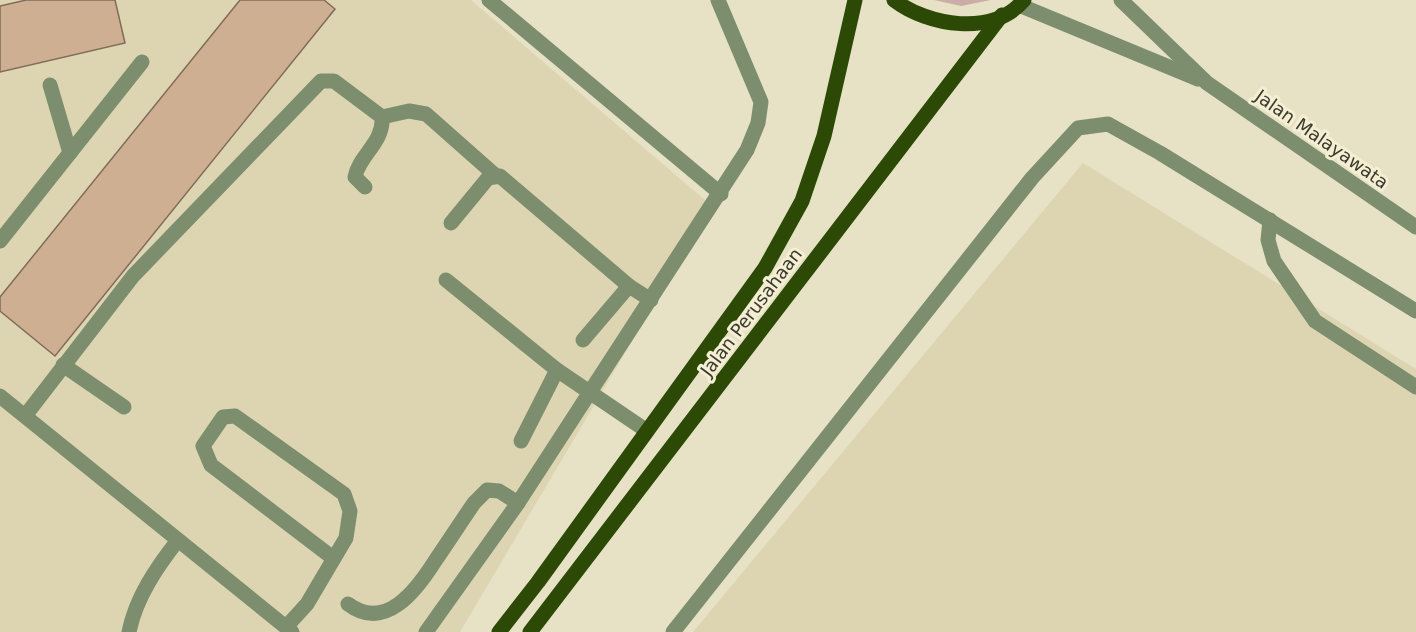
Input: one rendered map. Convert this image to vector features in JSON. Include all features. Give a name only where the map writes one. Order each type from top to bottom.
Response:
[{"type":"main road","name":"Jalan Perusahaan","points":[[499,632],[765,268],[802,201],[825,136],[855,0]]},
{"type":"main road","points":[[894,0],[919,16],[946,24],[975,23],[1002,15],[1022,3]]},
{"type":"main road","name":"Jalan Perusahaan","points":[[530,632],[1002,15]]},
{"type":"street","points":[[489,0],[721,194]]},
{"type":"street","points":[[426,632],[518,504],[721,194],[747,150],[758,123],[761,102],[718,0]]},
{"type":"street","name":"Jalan Malayawata","points":[[1121,0],[1207,83],[1416,227]]},
{"type":"street","name":"Jalan Malayawata","points":[[1022,3],[1207,83]]},
{"type":"street","points":[[0,241],[142,62]]},
{"type":"street","points":[[25,416],[134,276],[321,81],[334,81],[382,117],[409,111],[426,114],[495,175],[507,180],[629,286],[651,300]]},
{"type":"street","points":[[50,85],[70,153]]},
{"type":"street","points":[[365,187],[356,177],[357,170],[376,143],[382,117]]},
{"type":"street","points":[[673,632],[1032,178],[1078,128],[1108,124],[1270,220],[1416,311]]},
{"type":"street","points":[[451,223],[480,186],[495,175]]},
{"type":"street","points":[[1270,220],[1268,240],[1274,261],[1315,321],[1416,387]]},
{"type":"street","points":[[447,280],[557,370],[647,431]]},
{"type":"street","points":[[584,340],[629,286]]},
{"type":"street","points":[[63,365],[124,407]]},
{"type":"street","points":[[522,441],[557,370]]},
{"type":"street","points":[[0,396],[289,630],[308,604],[346,538],[350,511],[344,494],[235,416],[223,417],[203,446],[211,465],[333,558]]},
{"type":"street","points":[[348,604],[358,615],[374,620],[390,617],[407,604],[474,503],[487,490],[499,491],[518,504]]},
{"type":"street","points":[[129,632],[133,613],[159,564],[178,540]]},
{"type":"shaded area","points":[[0,0],[471,0],[712,206],[460,632],[0,632]]},
{"type":"shaded area","points":[[1083,163],[1416,369],[1416,632],[693,632]]},
{"type":"green space","points":[[934,0],[991,0],[961,6]]},
{"type":"building","points":[[26,0],[115,0],[125,43],[0,72],[0,6]]},
{"type":"building","points":[[240,0],[324,0],[335,9],[55,356],[0,311],[0,297]]}]
